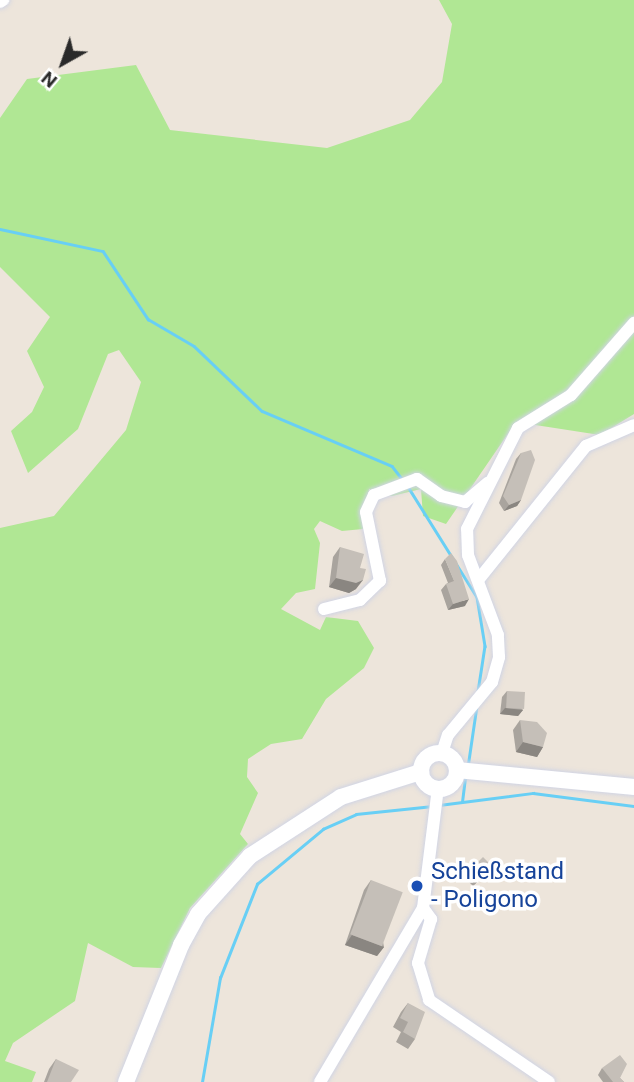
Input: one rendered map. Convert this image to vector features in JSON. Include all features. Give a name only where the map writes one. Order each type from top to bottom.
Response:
[{"type":"main road","points":[[126,1082],[181,945],[235,872],[306,815],[421,772],[427,757],[442,753],[464,769],[634,787]]},
{"type":"main road","points":[[421,772],[437,794],[464,769]]},
{"type":"street","points":[[442,753],[471,706],[482,695],[499,657],[479,579],[464,538],[518,428],[570,395],[634,323]]},
{"type":"street","points":[[479,579],[586,446],[634,425]]},
{"type":"street","points":[[324,609],[360,600],[380,581],[368,502],[406,481],[466,502],[492,483]]},
{"type":"street","points":[[320,1082],[424,908],[437,794]]},
{"type":"street","points":[[424,908],[431,919],[418,963],[429,1000],[550,1082]]},
{"type":"green space","points":[[439,0],[634,0],[634,414],[600,435],[516,422],[446,524],[423,516],[421,489],[392,496],[369,489],[363,529],[342,531],[320,521],[314,529],[320,543],[315,589],[296,593],[281,609],[320,630],[326,617],[358,621],[374,648],[364,668],[326,699],[302,739],[271,744],[248,759],[247,777],[258,793],[240,834],[248,844],[190,908],[161,968],[133,967],[88,943],[75,1001],[13,1043],[5,1061],[36,1072],[32,1082],[0,1082],[0,528],[54,516],[126,430],[141,382],[119,350],[108,354],[78,429],[28,473],[11,431],[32,412],[44,387],[27,351],[50,317],[0,267],[0,118],[27,79],[136,65],[170,130],[327,148],[410,120],[442,82],[452,24]]},
{"type":"building","points":[[531,450],[535,460],[521,500],[509,505],[503,496],[521,453]]},
{"type":"building","points":[[340,547],[364,554],[360,568],[366,569],[363,580],[356,583],[336,578]]},
{"type":"building","points":[[451,553],[457,561],[469,599],[453,604],[446,584],[454,581],[445,559]]},
{"type":"building","points":[[507,691],[525,692],[524,709],[506,708]]},
{"type":"building","points":[[520,720],[537,722],[547,733],[543,747],[523,742]]},
{"type":"building","points":[[483,857],[492,866],[478,880],[469,871]]},
{"type":"building","points":[[371,880],[403,892],[382,946],[350,934]]},
{"type":"building","points":[[408,1003],[425,1012],[415,1039],[403,1032],[408,1022],[400,1018]]},
{"type":"building","points":[[620,1055],[627,1064],[620,1078],[624,1082],[613,1082],[602,1068]]},
{"type":"building","points":[[56,1059],[79,1070],[71,1082],[47,1082]]},
{"type":"waterway","points":[[0,229],[103,251],[148,319],[194,346],[262,411],[392,466],[403,480]]},
{"type":"waterway","points":[[407,485],[477,597],[485,646],[478,692]]},
{"type":"waterway","points":[[468,764],[476,709]]},
{"type":"waterway","points":[[462,802],[465,778]]},
{"type":"waterway","points":[[439,805],[533,793],[634,806]]},
{"type":"waterway","points":[[202,1082],[220,978],[257,884],[323,829],[356,814],[433,806]]},
{"type":"place","name":"Schießstand - Poligono","points":[[417,886]]}]
